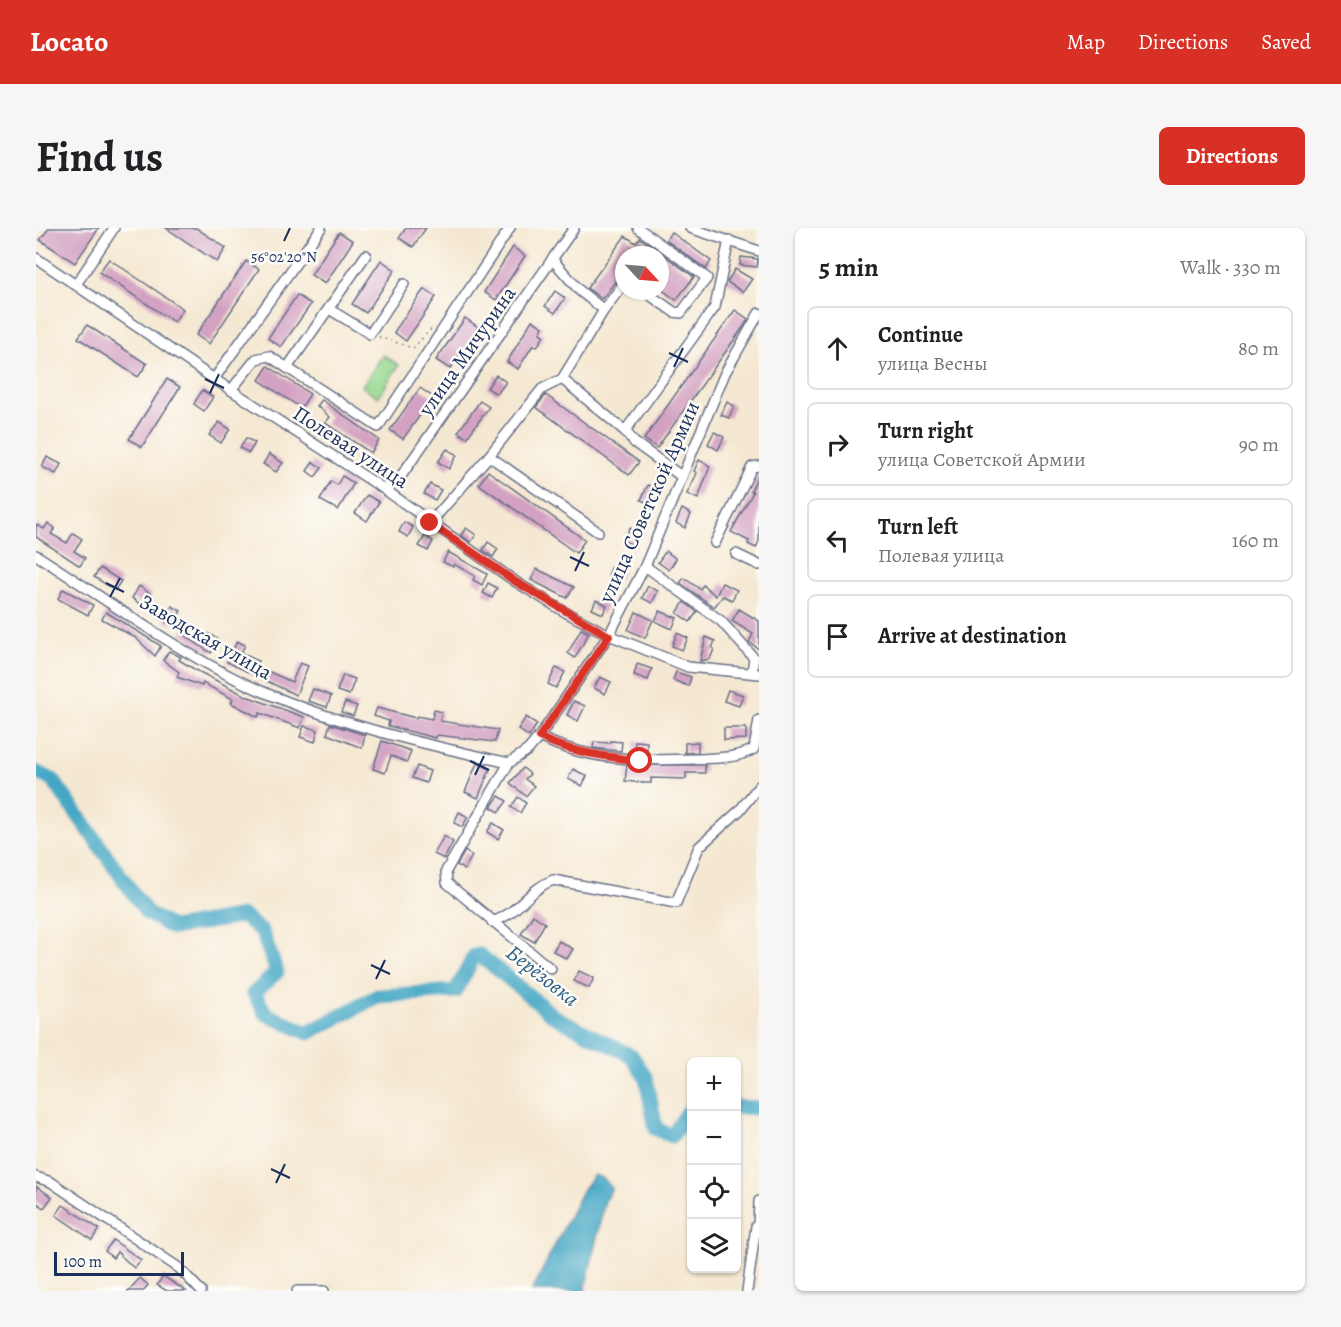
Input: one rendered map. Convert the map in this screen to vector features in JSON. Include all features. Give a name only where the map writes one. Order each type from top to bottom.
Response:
[{"type":"street","points":[[77,283],[114,228]]},
{"type":"street","points":[[214,379],[321,228]]},
{"type":"street","points":[[231,390],[256,359],[269,356],[378,427],[510,228]]},
{"type":"street","name":"улица Мичурина","points":[[384,489],[399,479],[574,228]]},
{"type":"street","points":[[638,228],[663,246]]},
{"type":"street","points":[[690,228],[705,230],[759,250]]},
{"type":"street","points":[[625,430],[715,307],[729,240]]},
{"type":"street","points":[[657,300],[674,312],[681,313],[707,278],[669,250]]},
{"type":"street","points":[[287,368],[366,255]]},
{"type":"street","name":"Полевая улица","points":[[36,258],[77,283],[214,379],[384,489],[516,582],[609,636],[688,667],[756,673]]},
{"type":"street","points":[[552,259],[580,291],[604,310]]},
{"type":"street","points":[[329,309],[370,333],[404,284]]},
{"type":"street","points":[[430,523],[489,456],[542,389],[562,379],[615,295]]},
{"type":"street","name":"улица Советской Армии","points":[[492,922],[447,883],[445,878],[449,865],[509,763],[528,750],[539,737],[609,636],[645,566],[725,373],[759,313]]},
{"type":"street","points":[[562,379],[625,430],[635,443],[681,476]]},
{"type":"street","points":[[489,456],[598,532]]},
{"type":"street","points":[[715,543],[752,467],[759,466]]},
{"type":"street","points":[[736,554],[759,565]]},
{"type":"street","name":"Заводская улица","points":[[36,555],[202,660],[258,690],[313,711],[407,741],[509,763]]},
{"type":"street","points":[[645,566],[722,621],[754,658],[756,673]]},
{"type":"street","points":[[759,720],[754,749],[759,759]]},
{"type":"street","points":[[539,737],[560,747],[583,753],[640,761],[713,758],[746,753],[754,749]]},
{"type":"street","points":[[492,922],[504,919],[543,885],[553,880],[676,903],[699,847],[740,810],[759,786]]},
{"type":"street","points":[[492,922],[550,969]]},
{"type":"street","points":[[36,1177],[51,1182],[179,1268],[201,1291]]},
{"type":"street","points":[[747,1291],[758,1229],[759,1202]]},
{"type":"street","points":[[297,1291],[324,1291]]},
{"type":"path","points":[[370,333],[413,348],[433,326],[449,319]]},
{"type":"green space","points":[[383,355],[399,365],[378,397],[362,386]]},
{"type":"water","points":[[594,1175],[604,1179],[612,1188],[605,1200],[585,1291],[532,1291],[583,1189]]},
{"type":"building","points":[[49,228],[99,228],[75,263],[40,240]]},
{"type":"building","points":[[166,228],[196,228],[226,248],[217,262]]},
{"type":"building","points":[[406,228],[426,228],[413,247],[399,238]]},
{"type":"building","points":[[339,232],[353,241],[325,284],[311,275]]},
{"type":"building","points":[[671,232],[711,261],[706,269],[666,240]]},
{"type":"building","points":[[625,236],[636,243],[640,238],[651,246],[618,246]]},
{"type":"building","points":[[513,247],[525,256],[496,300],[484,292]]},
{"type":"building","points":[[615,250],[615,282],[602,299],[587,288]]},
{"type":"building","points":[[741,257],[758,259],[757,267],[740,265]]},
{"type":"building","points":[[109,259],[183,309],[174,322],[99,272]]},
{"type":"building","points":[[669,259],[694,277],[676,300],[669,295]]},
{"type":"building","points":[[381,260],[395,270],[366,313],[352,304]]},
{"type":"building","points":[[246,261],[259,269],[209,344],[196,335]]},
{"type":"building","points":[[735,269],[752,279],[743,292],[727,282]]},
{"type":"building","points":[[424,289],[436,297],[406,341],[394,332]]},
{"type":"building","points":[[555,291],[565,298],[555,313],[545,306]]},
{"type":"building","points":[[297,295],[311,304],[281,347],[268,338]]},
{"type":"building","points":[[735,310],[748,319],[657,448],[644,439]]},
{"type":"building","points":[[465,318],[478,327],[450,369],[436,360]]},
{"type":"building","points":[[532,320],[543,327],[540,333],[544,336],[537,347],[533,345],[518,369],[507,362]]},
{"type":"building","points":[[87,325],[147,364],[138,377],[78,338]]},
{"type":"building","points":[[268,366],[310,394],[301,408],[259,380]]},
{"type":"building","points":[[496,375],[506,382],[497,394],[487,388]]},
{"type":"building","points":[[167,379],[180,387],[142,447],[129,439]]},
{"type":"building","points":[[420,388],[433,397],[403,439],[390,430]]},
{"type":"building","points":[[202,390],[213,397],[204,411],[194,404]]},
{"type":"building","points":[[546,395],[639,462],[629,475],[536,407]]},
{"type":"building","points":[[322,400],[379,440],[371,453],[325,423],[330,417],[317,406]]},
{"type":"building","points":[[480,401],[489,407],[467,438],[458,432]]},
{"type":"building","points":[[727,402],[734,406],[729,418],[721,415]]},
{"type":"building","points":[[219,422],[230,429],[221,443],[209,435]]},
{"type":"building","points":[[714,432],[724,437],[718,450],[708,444]]},
{"type":"building","points":[[246,438],[255,443],[249,453],[240,448]]},
{"type":"building","points":[[447,449],[457,455],[449,469],[438,462]]},
{"type":"building","points":[[269,454],[283,463],[276,472],[263,464]]},
{"type":"building","points":[[47,457],[61,464],[56,474],[42,467]]},
{"type":"building","points":[[699,460],[710,466],[698,499],[687,494],[697,473],[694,471]]},
{"type":"building","points":[[313,462],[322,468],[315,477],[307,471]]},
{"type":"building","points":[[488,471],[585,540],[576,553],[479,484]]},
{"type":"building","points":[[759,473],[759,541],[756,548],[748,544],[749,541],[731,532],[753,492],[751,491]]},
{"type":"building","points":[[342,476],[354,483],[338,510],[320,500],[331,481],[337,485]]},
{"type":"building","points":[[430,484],[441,490],[435,500],[424,494]]},
{"type":"building","points":[[648,485],[659,490],[652,505],[641,500]]},
{"type":"building","points":[[367,495],[379,502],[367,521],[355,513]]},
{"type":"building","points":[[682,509],[691,514],[685,528],[676,523]]},
{"type":"building","points":[[404,522],[413,527],[408,537],[399,532]]},
{"type":"building","points":[[48,523],[55,528],[51,534],[67,543],[73,533],[82,539],[74,551],[85,558],[80,566],[36,537],[36,524],[44,529]]},
{"type":"building","points":[[466,528],[476,535],[471,542],[461,535]]},
{"type":"building","points":[[630,528],[640,533],[635,546],[624,541]]},
{"type":"building","points":[[425,536],[433,541],[428,551],[419,546]]},
{"type":"building","points":[[488,542],[498,549],[493,557],[483,550]]},
{"type":"building","points":[[666,551],[676,559],[669,570],[658,562]]},
{"type":"building","points":[[448,552],[487,574],[482,585],[473,580],[475,576],[454,564],[453,567],[443,562]]},
{"type":"building","points":[[612,566],[623,572],[619,580],[608,575]]},
{"type":"building","points":[[100,568],[121,581],[115,590],[94,577]]},
{"type":"building","points":[[537,569],[574,587],[567,598],[531,580]]},
{"type":"building","points":[[684,578],[700,589],[703,585],[716,596],[722,583],[737,590],[732,600],[723,596],[714,607],[680,583]]},
{"type":"building","points":[[488,583],[497,588],[492,598],[483,593]]},
{"type":"building","points":[[139,586],[151,594],[143,606],[132,598]]},
{"type":"building","points":[[648,586],[658,591],[652,603],[642,598]]},
{"type":"building","points":[[63,589],[93,605],[88,615],[58,599]]},
{"type":"building","points":[[596,600],[607,605],[603,614],[592,609]]},
{"type":"building","points":[[684,602],[697,612],[690,622],[677,613]]},
{"type":"building","points":[[172,606],[181,611],[172,625],[164,621]]},
{"type":"building","points":[[739,609],[759,621],[759,649],[749,642],[753,634],[732,621]]},
{"type":"building","points":[[660,611],[677,618],[672,629],[655,621]]},
{"type":"building","points":[[106,612],[161,646],[155,656],[136,638],[102,619]]},
{"type":"building","points":[[636,612],[653,620],[645,638],[628,630]]},
{"type":"building","points":[[189,623],[206,635],[207,633],[218,639],[211,653],[181,633]]},
{"type":"building","points":[[581,629],[589,633],[575,658],[568,653]]},
{"type":"building","points":[[677,633],[688,638],[682,650],[672,646]]},
{"type":"building","points":[[706,637],[715,641],[712,648],[714,649],[710,659],[700,661]]},
{"type":"building","points":[[237,641],[245,645],[241,653],[258,661],[256,666],[292,682],[300,663],[308,666],[296,695],[227,662]]},
{"type":"building","points":[[169,651],[181,657],[179,660],[194,669],[246,696],[304,717],[300,728],[260,713],[258,717],[231,703],[233,699],[203,683],[202,686],[177,677],[179,672],[163,660]]},
{"type":"building","points":[[637,664],[652,669],[648,680],[634,675]]},
{"type":"building","points":[[556,668],[565,672],[556,688],[548,684]]},
{"type":"building","points":[[676,672],[691,677],[688,686],[673,680]]},
{"type":"building","points":[[343,675],[355,679],[349,695],[337,691]]},
{"type":"building","points":[[600,677],[611,682],[605,694],[594,688]]},
{"type":"building","points":[[313,689],[331,696],[327,707],[308,701]]},
{"type":"building","points":[[728,690],[743,695],[739,706],[724,701]]},
{"type":"building","points":[[574,701],[585,706],[578,721],[567,715]]},
{"type":"building","points":[[345,702],[357,706],[353,716],[341,712]]},
{"type":"building","points":[[377,708],[416,718],[417,716],[432,719],[434,710],[442,712],[440,721],[498,730],[495,742],[437,735],[436,738],[388,726],[389,721],[374,716]]},
{"type":"building","points":[[526,717],[537,724],[529,737],[518,729]]},
{"type":"building","points":[[330,724],[365,735],[362,748],[327,734]]},
{"type":"building","points":[[304,726],[318,730],[315,742],[300,737]]},
{"type":"building","points":[[724,728],[746,728],[746,739],[724,740]]},
{"type":"building","points":[[382,741],[411,751],[407,762],[391,756],[385,773],[373,769]]},
{"type":"building","points":[[611,741],[622,742],[621,751],[593,748],[594,742],[610,743]]},
{"type":"building","points":[[635,741],[647,742],[647,752],[634,751]]},
{"type":"building","points":[[698,742],[698,752],[685,753],[685,743]]},
{"type":"building","points":[[477,763],[490,769],[478,798],[465,792]]},
{"type":"building","points":[[627,765],[705,765],[705,773],[686,773],[686,779],[651,778],[651,783],[644,783],[625,781]]},
{"type":"building","points":[[417,766],[430,771],[426,783],[412,778]]},
{"type":"building","points":[[523,768],[530,774],[525,779],[534,786],[526,796],[510,783]]},
{"type":"building","points":[[573,769],[587,776],[582,786],[568,779]]},
{"type":"building","points":[[499,796],[507,801],[499,812],[491,807]]},
{"type":"building","points":[[518,797],[526,803],[520,813],[511,807]]},
{"type":"building","points":[[459,812],[468,817],[462,827],[454,823]]},
{"type":"building","points":[[493,823],[504,830],[498,839],[487,832]]},
{"type":"building","points":[[444,836],[453,842],[444,859],[434,854]]},
{"type":"building","points":[[465,851],[472,856],[464,870],[457,865]]},
{"type":"building","points":[[533,915],[545,923],[534,942],[521,934]]},
{"type":"building","points":[[559,941],[573,949],[567,959],[553,951]]},
{"type":"building","points":[[579,971],[594,978],[589,988],[574,981]]},
{"type":"building","points":[[36,1186],[52,1197],[44,1208],[36,1202]]},
{"type":"building","points":[[63,1205],[99,1229],[92,1240],[56,1215]]},
{"type":"building","points":[[113,1240],[141,1260],[134,1268],[117,1252],[113,1258],[105,1251]]},
{"type":"building","points":[[163,1276],[186,1291],[167,1291],[157,1285]]},
{"type":"building","points":[[140,1278],[148,1285],[143,1291],[128,1291]]},
{"type":"waterway","name":"Берёзовка","points":[[36,772],[53,780],[147,913],[173,928],[243,916],[262,932],[277,972],[254,993],[266,1014],[308,1033],[378,996],[456,991],[474,956],[480,955],[555,1017],[632,1056],[646,1078],[656,1129],[672,1136],[687,1114]]},
{"type":"waterway","name":"Берёзовка","points":[[741,1107],[759,1108]]},
{"type":"route","points":[[430,523],[516,582],[609,636],[539,737],[560,747],[583,753],[640,761]]}]
